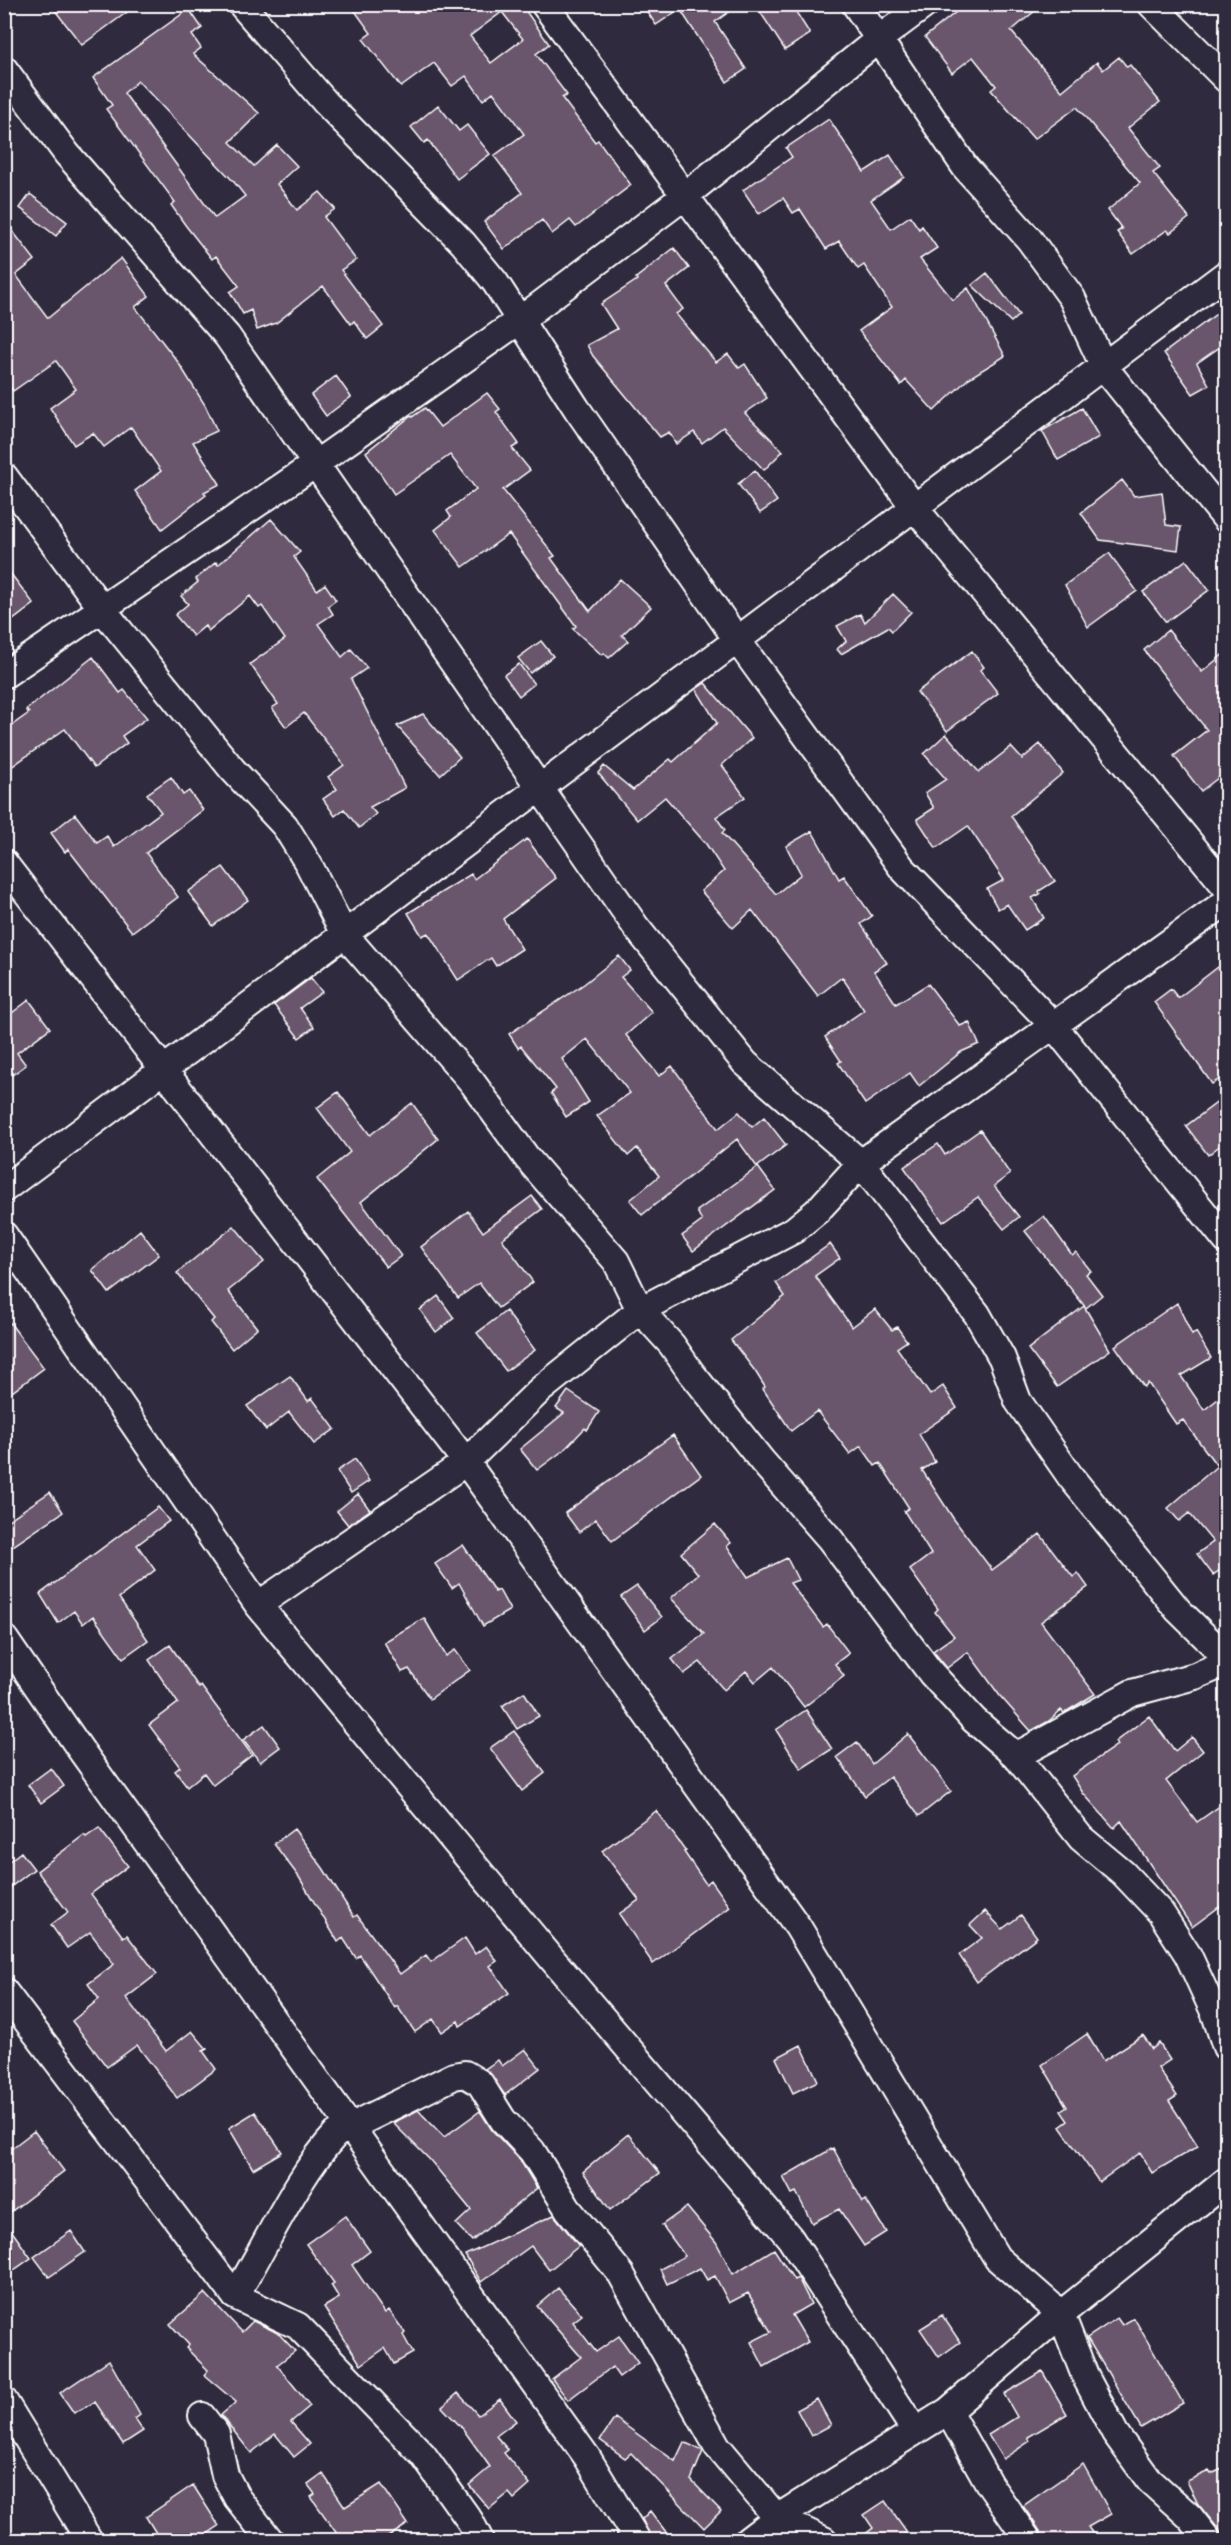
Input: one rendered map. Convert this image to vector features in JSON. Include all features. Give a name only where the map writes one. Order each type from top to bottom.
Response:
[{"type":"street","points":[[240,4],[326,103],[463,243],[495,282],[577,409],[639,495],[736,640],[903,868],[1053,1025],[1227,1240]]},
{"type":"street","points":[[544,4],[914,507],[1227,887]]},
{"type":"street","points":[[855,4],[964,167],[1029,238],[1072,298],[1104,367],[1227,519]]},
{"type":"street","points":[[4,675],[314,465],[520,320],[686,195],[879,39],[926,4]]},
{"type":"street","points":[[1151,4],[1227,79]]},
{"type":"street","points":[[4,69],[67,154],[227,336],[314,465],[636,927],[745,1063],[861,1163],[977,1314],[1002,1358],[1018,1401],[1070,1476],[1178,1610],[1227,1657]]},
{"type":"street","points":[[4,1189],[1227,274]]},
{"type":"street","points":[[4,476],[103,610],[232,769],[285,826],[309,865],[344,934],[472,1082],[527,1158],[616,1261],[640,1310],[672,1345],[762,1461],[830,1539],[931,1673],[974,1720],[1016,1756],[1081,1838],[1123,1873],[1161,1913],[1221,2008],[1227,2047]]},
{"type":"street","points":[[4,863],[466,1462],[798,1927],[997,2258],[1061,2314],[1085,2376],[1115,2433],[1149,2480],[1190,2517],[1208,2541]]},
{"type":"street","points":[[258,1605],[466,1462],[540,1390],[640,1310],[794,1230],[818,1211],[861,1163],[1227,902]]},
{"type":"street","points":[[4,1235],[258,1605],[553,1960],[790,2238],[915,2431]]},
{"type":"street","points":[[4,1638],[80,1749],[586,2457],[637,2541]]},
{"type":"street","points":[[1016,1756],[1132,1693],[1195,1676],[1227,1663]]},
{"type":"street","points":[[4,1991],[235,2296],[298,2326],[423,2455],[470,2521],[480,2541]]},
{"type":"street","points":[[235,2296],[325,2146],[349,2126],[454,2076],[465,2074],[480,2083],[503,2120],[532,2151],[568,2209],[621,2274],[717,2446],[777,2518],[824,2541]]},
{"type":"street","points":[[748,2541],[777,2518],[948,2410],[1061,2314],[1227,2181]]},
{"type":"street","points":[[4,2401],[89,2541]]},
{"type":"street","points":[[948,2410],[989,2484],[1028,2541]]},
{"type":"street","points":[[202,2416],[216,2434],[225,2475],[237,2499],[270,2541]]},
{"type":"building","points":[[50,4],[138,4],[82,45]]},
{"type":"building","points":[[350,4],[521,4],[549,44],[536,54],[567,95],[562,98],[595,142],[598,140],[631,185],[576,227],[570,220],[552,234],[542,220],[504,249],[484,222],[522,193],[494,156],[524,134],[493,92],[483,100],[466,76],[452,86],[434,63],[401,87],[363,39],[371,33]],"holes":[[[502,12],[523,39],[491,63],[470,36]]]},
{"type":"building","points":[[642,4],[740,4],[715,22],[746,69],[727,82],[680,9],[656,25]]},
{"type":"building","points":[[755,4],[791,4],[810,34],[785,50]]},
{"type":"building","points":[[966,4],[1043,4],[1011,31],[1062,91],[1097,62],[1103,70],[1119,57],[1127,67],[1130,65],[1160,102],[1128,128],[1160,168],[1153,173],[1189,218],[1170,233],[1167,230],[1133,254],[1117,232],[1122,229],[1108,210],[1140,183],[1077,107],[1034,139],[991,90],[996,86],[973,57],[952,73],[925,37]]},
{"type":"building","points":[[189,9],[202,28],[192,35],[201,48],[193,54],[259,113],[230,142],[254,166],[277,145],[297,166],[277,184],[297,210],[320,192],[335,209],[324,217],[356,260],[341,270],[383,326],[367,339],[354,321],[351,324],[323,286],[276,323],[257,330],[251,310],[243,314],[230,292],[239,286],[216,256],[212,259],[171,205],[175,202],[106,109],[112,105],[93,78]],"holes":[[[138,81],[245,196],[215,218],[124,93]]]},
{"type":"building","points":[[438,105],[459,131],[467,125],[490,154],[457,179],[428,140],[424,143],[411,127]]},
{"type":"building","points":[[829,119],[864,172],[890,155],[904,177],[871,200],[891,229],[910,216],[919,229],[922,226],[937,248],[920,259],[953,300],[968,288],[1005,356],[969,378],[934,411],[906,380],[901,385],[859,331],[892,307],[864,265],[858,269],[839,241],[826,249],[800,209],[793,213],[783,198],[759,214],[743,190],[792,157],[786,148]]},
{"type":"building","points":[[30,194],[67,222],[56,236],[20,208]]},
{"type":"building","points":[[4,220],[35,260],[16,275],[48,318],[121,258],[149,296],[135,307],[178,362],[205,405],[217,431],[193,442],[220,484],[204,492],[206,495],[162,529],[135,491],[161,471],[131,427],[104,447],[93,433],[74,445],[50,408],[76,389],[56,361],[13,391],[4,379]]},
{"type":"building","points":[[674,248],[689,268],[666,286],[683,309],[676,314],[716,362],[728,354],[739,368],[745,364],[767,398],[745,413],[783,451],[764,470],[723,427],[702,443],[694,432],[676,444],[669,432],[660,437],[593,356],[587,345],[617,329],[601,304],[637,280],[636,278]]},
{"type":"building","points":[[987,273],[1019,315],[1011,322],[972,285]]},
{"type":"building","points":[[1227,306],[1227,342],[1197,363],[1209,385],[1193,394],[1164,353]]},
{"type":"building","points":[[336,376],[351,397],[326,416],[311,395]]},
{"type":"building","points":[[487,393],[500,409],[496,412],[519,444],[512,448],[530,470],[503,490],[555,556],[551,558],[590,611],[620,579],[651,607],[622,635],[628,641],[609,658],[604,653],[602,655],[573,629],[576,626],[509,534],[463,567],[435,530],[451,517],[447,511],[476,489],[450,455],[394,494],[366,452],[411,416],[425,408],[440,427]]},
{"type":"building","points":[[1082,408],[1099,437],[1058,460],[1042,431]]},
{"type":"building","points":[[755,471],[777,501],[760,513],[738,484]]},
{"type":"building","points":[[1122,480],[1134,496],[1162,492],[1166,525],[1181,527],[1178,550],[1100,540],[1081,513]]},
{"type":"building","points":[[271,519],[300,552],[294,557],[317,590],[325,584],[336,600],[328,606],[333,614],[318,624],[342,657],[351,649],[367,668],[351,679],[405,788],[370,807],[376,814],[359,828],[344,809],[335,816],[323,799],[337,789],[328,777],[344,765],[304,713],[286,727],[272,708],[278,704],[250,664],[285,639],[262,606],[259,608],[250,596],[208,631],[205,626],[193,636],[175,615],[188,604],[181,596],[198,582],[196,579],[216,562],[218,565]]},
{"type":"building","points":[[1109,553],[1137,591],[1088,627],[1065,585]]},
{"type":"building","points":[[1186,560],[1209,590],[1166,622],[1143,592]]},
{"type":"building","points":[[4,565],[34,604],[4,627]]},
{"type":"building","points":[[893,594],[911,612],[892,631],[888,627],[841,654],[837,649],[846,641],[837,626],[860,614],[865,622]]},
{"type":"building","points":[[1168,630],[1202,672],[1227,651],[1227,771],[1201,791],[1174,756],[1207,730],[1144,650]]},
{"type":"building","points":[[541,641],[553,656],[530,673],[518,658]]},
{"type":"building","points":[[972,651],[984,667],[980,670],[998,693],[947,731],[917,692]]},
{"type":"building","points":[[93,657],[120,693],[124,690],[147,718],[122,736],[127,743],[94,768],[65,729],[4,772],[4,731],[29,713],[26,710]]},
{"type":"building","points":[[519,664],[534,684],[519,696],[504,675]]},
{"type":"building","points":[[705,683],[752,738],[722,765],[745,797],[716,817],[725,830],[722,833],[776,894],[801,874],[786,846],[812,831],[839,879],[844,876],[872,916],[861,924],[887,963],[874,971],[896,1004],[928,984],[960,1026],[969,1022],[979,1044],[961,1052],[919,1086],[910,1073],[865,1104],[838,1063],[841,1061],[825,1037],[864,1010],[842,977],[818,996],[752,910],[733,928],[701,891],[724,871],[706,844],[665,797],[637,820],[598,773],[604,766],[633,790],[670,759],[673,762],[717,723],[696,689]]},
{"type":"building","points":[[423,714],[460,757],[440,775],[397,726]]},
{"type":"building","points":[[946,734],[979,772],[1011,747],[1022,759],[1040,744],[1063,773],[1011,816],[1055,881],[1032,898],[1044,918],[1025,930],[1007,904],[998,909],[987,889],[1004,880],[968,826],[936,848],[917,819],[934,808],[925,793],[946,779],[924,754]]},
{"type":"building","points":[[171,777],[183,795],[189,791],[203,810],[146,853],[178,897],[132,932],[68,849],[65,852],[51,833],[75,814],[97,843],[107,836],[114,847],[161,812],[147,794]]},
{"type":"building","points":[[527,839],[556,878],[503,919],[522,949],[496,966],[491,958],[458,980],[428,933],[422,936],[408,913],[471,874],[474,879]]},
{"type":"building","points":[[223,867],[248,900],[213,926],[188,892]]},
{"type":"building","points":[[619,956],[630,970],[621,977],[652,1012],[626,1035],[659,1076],[672,1066],[718,1129],[739,1112],[752,1127],[764,1117],[786,1145],[757,1167],[737,1139],[642,1215],[630,1200],[659,1176],[637,1148],[628,1156],[597,1116],[630,1093],[587,1039],[562,1059],[589,1102],[566,1117],[551,1093],[556,1089],[521,1046],[518,1048],[509,1034],[584,984]]},
{"type":"building","points":[[1218,967],[1227,978],[1227,1074],[1212,1084],[1154,1002],[1171,989],[1178,998]]},
{"type":"building","points":[[311,978],[322,992],[300,1008],[314,1027],[299,1038],[274,1005]]},
{"type":"building","points":[[29,1000],[50,1028],[17,1053],[26,1065],[12,1075],[4,1065],[4,1019]]},
{"type":"building","points":[[338,1092],[370,1135],[412,1103],[438,1139],[361,1202],[401,1256],[386,1267],[317,1179],[350,1152],[317,1108]]},
{"type":"building","points":[[1227,1095],[1227,1140],[1208,1155],[1186,1126]]},
{"type":"building","points":[[980,1130],[1010,1174],[994,1186],[1019,1217],[1004,1229],[978,1197],[943,1222],[904,1167],[938,1144],[945,1155]]},
{"type":"building","points":[[758,1167],[775,1190],[693,1251],[682,1236],[702,1221],[697,1211]]},
{"type":"building","points":[[532,1196],[542,1209],[502,1239],[533,1282],[498,1308],[479,1283],[458,1298],[421,1247],[468,1211],[483,1232]]},
{"type":"building","points":[[1044,1216],[1072,1255],[1076,1252],[1091,1271],[1086,1274],[1102,1295],[1086,1308],[1025,1231]]},
{"type":"building","points":[[234,1226],[264,1262],[228,1291],[257,1328],[232,1349],[211,1322],[214,1319],[177,1273]]},
{"type":"building","points":[[140,1230],[159,1255],[109,1293],[92,1270]]},
{"type":"building","points":[[830,1244],[840,1258],[815,1276],[852,1327],[875,1309],[892,1330],[897,1327],[907,1341],[897,1348],[930,1395],[943,1386],[957,1408],[919,1434],[935,1462],[922,1470],[953,1518],[992,1570],[1040,1534],[1073,1577],[1078,1573],[1088,1587],[1041,1622],[1095,1694],[1064,1713],[1061,1710],[1049,1721],[1031,1731],[1000,1696],[968,1652],[947,1668],[933,1651],[954,1636],[935,1612],[938,1609],[910,1570],[931,1554],[904,1511],[909,1508],[880,1463],[875,1466],[861,1446],[850,1454],[817,1411],[791,1431],[763,1389],[765,1387],[755,1371],[731,1340],[785,1296],[776,1283]]},
{"type":"building","points":[[438,1296],[454,1318],[436,1332],[420,1310]]},
{"type":"building","points":[[1177,1303],[1192,1335],[1196,1332],[1211,1358],[1181,1376],[1204,1410],[1227,1392],[1227,1565],[1213,1575],[1197,1554],[1213,1542],[1189,1513],[1179,1521],[1168,1508],[1217,1466],[1183,1420],[1176,1424],[1148,1383],[1144,1387],[1115,1346]]},
{"type":"building","points":[[1084,1306],[1110,1350],[1057,1387],[1028,1349]]},
{"type":"building","points":[[506,1311],[535,1350],[506,1371],[477,1333]]},
{"type":"building","points":[[4,1315],[44,1368],[4,1398]]},
{"type":"building","points":[[290,1376],[308,1401],[312,1398],[335,1429],[314,1444],[289,1412],[266,1430],[247,1406]]},
{"type":"building","points":[[568,1391],[599,1412],[587,1430],[585,1428],[564,1450],[537,1470],[520,1449],[564,1413],[556,1408]]},
{"type":"building","points":[[673,1435],[701,1475],[612,1541],[596,1519],[579,1532],[565,1513]]},
{"type":"building","points":[[355,1459],[369,1481],[351,1493],[337,1471]]},
{"type":"building","points":[[50,1492],[63,1512],[4,1552],[4,1523]]},
{"type":"building","points":[[358,1494],[370,1510],[348,1525],[337,1511]]},
{"type":"building","points":[[158,1507],[169,1521],[137,1545],[155,1570],[119,1598],[148,1640],[123,1658],[93,1616],[83,1624],[74,1611],[58,1623],[40,1594]]},
{"type":"building","points":[[715,1524],[731,1543],[727,1546],[748,1577],[787,1558],[798,1580],[790,1583],[823,1627],[827,1624],[849,1653],[835,1664],[844,1676],[804,1707],[773,1667],[755,1682],[746,1671],[724,1690],[700,1662],[684,1674],[672,1659],[704,1634],[671,1598],[698,1574],[681,1553]]},
{"type":"building","points":[[463,1545],[495,1592],[499,1590],[510,1610],[483,1626],[459,1583],[452,1588],[435,1564]]},
{"type":"building","points":[[637,1586],[662,1617],[645,1630],[621,1597]]},
{"type":"building","points":[[424,1618],[446,1656],[455,1650],[470,1670],[430,1699],[409,1669],[402,1672],[384,1642]]},
{"type":"building","points":[[170,1645],[199,1688],[201,1686],[252,1755],[213,1785],[204,1773],[187,1787],[175,1771],[180,1767],[149,1725],[178,1703],[149,1660]]},
{"type":"building","points":[[524,1692],[539,1716],[517,1729],[502,1706]]},
{"type":"building","points":[[806,1710],[832,1749],[801,1769],[776,1730]]},
{"type":"building","points":[[1149,1716],[1175,1751],[1192,1737],[1203,1751],[1166,1781],[1197,1822],[1227,1801],[1227,1901],[1192,1927],[1121,1821],[1114,1828],[1083,1793],[1072,1776],[1117,1745],[1115,1742]]},
{"type":"building","points":[[264,1725],[280,1747],[260,1762],[243,1740]]},
{"type":"building","points":[[514,1731],[545,1773],[522,1791],[490,1748]]},
{"type":"building","points":[[908,1734],[951,1791],[919,1816],[890,1777],[865,1796],[837,1757],[857,1742],[872,1764]]},
{"type":"building","points":[[51,1768],[64,1786],[41,1803],[28,1785]]},
{"type":"building","points":[[656,1811],[686,1851],[684,1852],[706,1884],[711,1880],[730,1907],[653,1964],[619,1914],[639,1900],[602,1851]]},
{"type":"building","points":[[99,1828],[128,1866],[91,1894],[123,1937],[127,1935],[157,1974],[126,1998],[166,2051],[192,2031],[207,2049],[203,2051],[216,2069],[177,2098],[137,2045],[107,2067],[72,2021],[99,1999],[88,1984],[114,1964],[90,1932],[67,1948],[51,1925],[68,1912],[37,1871],[84,1835],[86,1837]]},
{"type":"building","points":[[294,1829],[323,1868],[354,1917],[357,1915],[400,1974],[426,1955],[431,1962],[465,1938],[475,1954],[486,1946],[497,1961],[490,1966],[509,1993],[460,2026],[458,2021],[442,2032],[433,2019],[415,2032],[397,2006],[395,2008],[360,1955],[356,1958],[343,1938],[338,1942],[299,1877],[274,1844]]},
{"type":"building","points":[[21,1852],[34,1869],[4,1892],[4,1865]]},
{"type":"building","points":[[985,1911],[1002,1929],[1021,1915],[1037,1937],[977,1982],[959,1955],[982,1938],[970,1925]]},
{"type":"building","points":[[1087,2034],[1103,2061],[1143,2035],[1152,2049],[1159,2043],[1170,2060],[1158,2068],[1177,2096],[1169,2101],[1198,2146],[1152,2173],[1140,2153],[1099,2182],[1060,2127],[1068,2121],[1061,2111],[1067,2107],[1042,2065]]},
{"type":"building","points":[[801,2045],[818,2081],[793,2093],[776,2058]]},
{"type":"building","points":[[525,2049],[540,2068],[505,2095],[485,2069],[498,2060],[502,2066]]},
{"type":"building","points":[[418,2110],[444,2137],[480,2111],[492,2130],[520,2160],[537,2188],[472,2241],[456,2224],[471,2210],[430,2160],[393,2123]]},
{"type":"building","points":[[255,2112],[282,2152],[253,2169],[229,2128]]},
{"type":"building","points":[[34,2131],[64,2171],[4,2217],[4,2154]]},
{"type":"building","points":[[628,2134],[660,2173],[610,2210],[583,2172]]},
{"type":"building","points":[[833,2148],[863,2202],[866,2200],[886,2232],[864,2246],[839,2209],[812,2223],[796,2192],[792,2194],[783,2177]]},
{"type":"building","points":[[687,2207],[716,2242],[733,2274],[774,2249],[794,2280],[798,2278],[811,2304],[792,2315],[808,2342],[764,2367],[751,2342],[771,2332],[748,2293],[729,2303],[715,2276],[707,2280],[700,2268],[667,2284],[660,2269],[685,2256],[662,2225]]},
{"type":"building","points":[[554,2215],[579,2246],[549,2270],[531,2246],[481,2282],[465,2255]]},
{"type":"building","points":[[345,2216],[370,2251],[352,2265],[385,2313],[389,2310],[405,2333],[403,2335],[413,2353],[394,2364],[385,2348],[361,2365],[324,2307],[339,2298],[331,2285],[334,2283],[306,2244]]},
{"type":"building","points":[[4,2220],[31,2258],[4,2277]]},
{"type":"building","points":[[71,2231],[85,2252],[49,2277],[34,2257]]},
{"type":"building","points":[[558,2288],[582,2315],[573,2322],[596,2352],[619,2336],[638,2363],[619,2377],[612,2367],[568,2400],[552,2379],[581,2357],[537,2306]]},
{"type":"building","points":[[205,2293],[242,2332],[253,2321],[278,2333],[295,2351],[277,2365],[310,2406],[291,2422],[310,2444],[294,2457],[275,2434],[251,2453],[221,2415],[236,2402],[204,2375],[208,2370],[186,2348],[189,2345],[170,2324]]},
{"type":"building","points":[[942,2315],[960,2342],[939,2357],[920,2329]]},
{"type":"building","points":[[1117,2318],[1122,2325],[1134,2318],[1183,2403],[1141,2428],[1087,2338]]},
{"type":"building","points":[[109,2360],[140,2415],[135,2419],[143,2431],[123,2444],[95,2402],[74,2413],[60,2393]]},
{"type":"building","points":[[1042,2371],[1067,2414],[1028,2437],[1030,2441],[1003,2459],[988,2435],[1017,2417],[1004,2394]]},
{"type":"building","points":[[458,2393],[478,2415],[500,2399],[516,2421],[496,2436],[508,2450],[504,2453],[530,2485],[514,2499],[509,2493],[489,2509],[469,2485],[490,2467],[463,2429],[442,2407]]},
{"type":"building","points":[[817,2399],[831,2425],[811,2436],[797,2410]]},
{"type":"building","points":[[615,2418],[675,2461],[684,2442],[703,2451],[691,2480],[721,2511],[704,2528],[631,2453],[625,2458],[600,2440]]},
{"type":"building","points":[[1083,2464],[1111,2514],[1088,2527],[1098,2541],[1043,2541],[1040,2531],[1023,2506]]},
{"type":"building","points":[[1227,2467],[1227,2541],[1223,2541],[1220,2531],[1198,2504],[1187,2481],[1209,2471],[1211,2474]]},
{"type":"building","points":[[323,2474],[345,2507],[381,2484],[408,2524],[382,2541],[342,2541],[311,2497],[315,2494],[308,2485]]},
{"type":"building","points":[[193,2485],[219,2526],[197,2541],[161,2541],[146,2517]]},
{"type":"building","points":[[885,2501],[907,2532],[896,2541],[856,2541],[873,2528],[864,2515]]},
{"type":"building","points":[[650,2511],[673,2541],[652,2541],[642,2519]]}]
